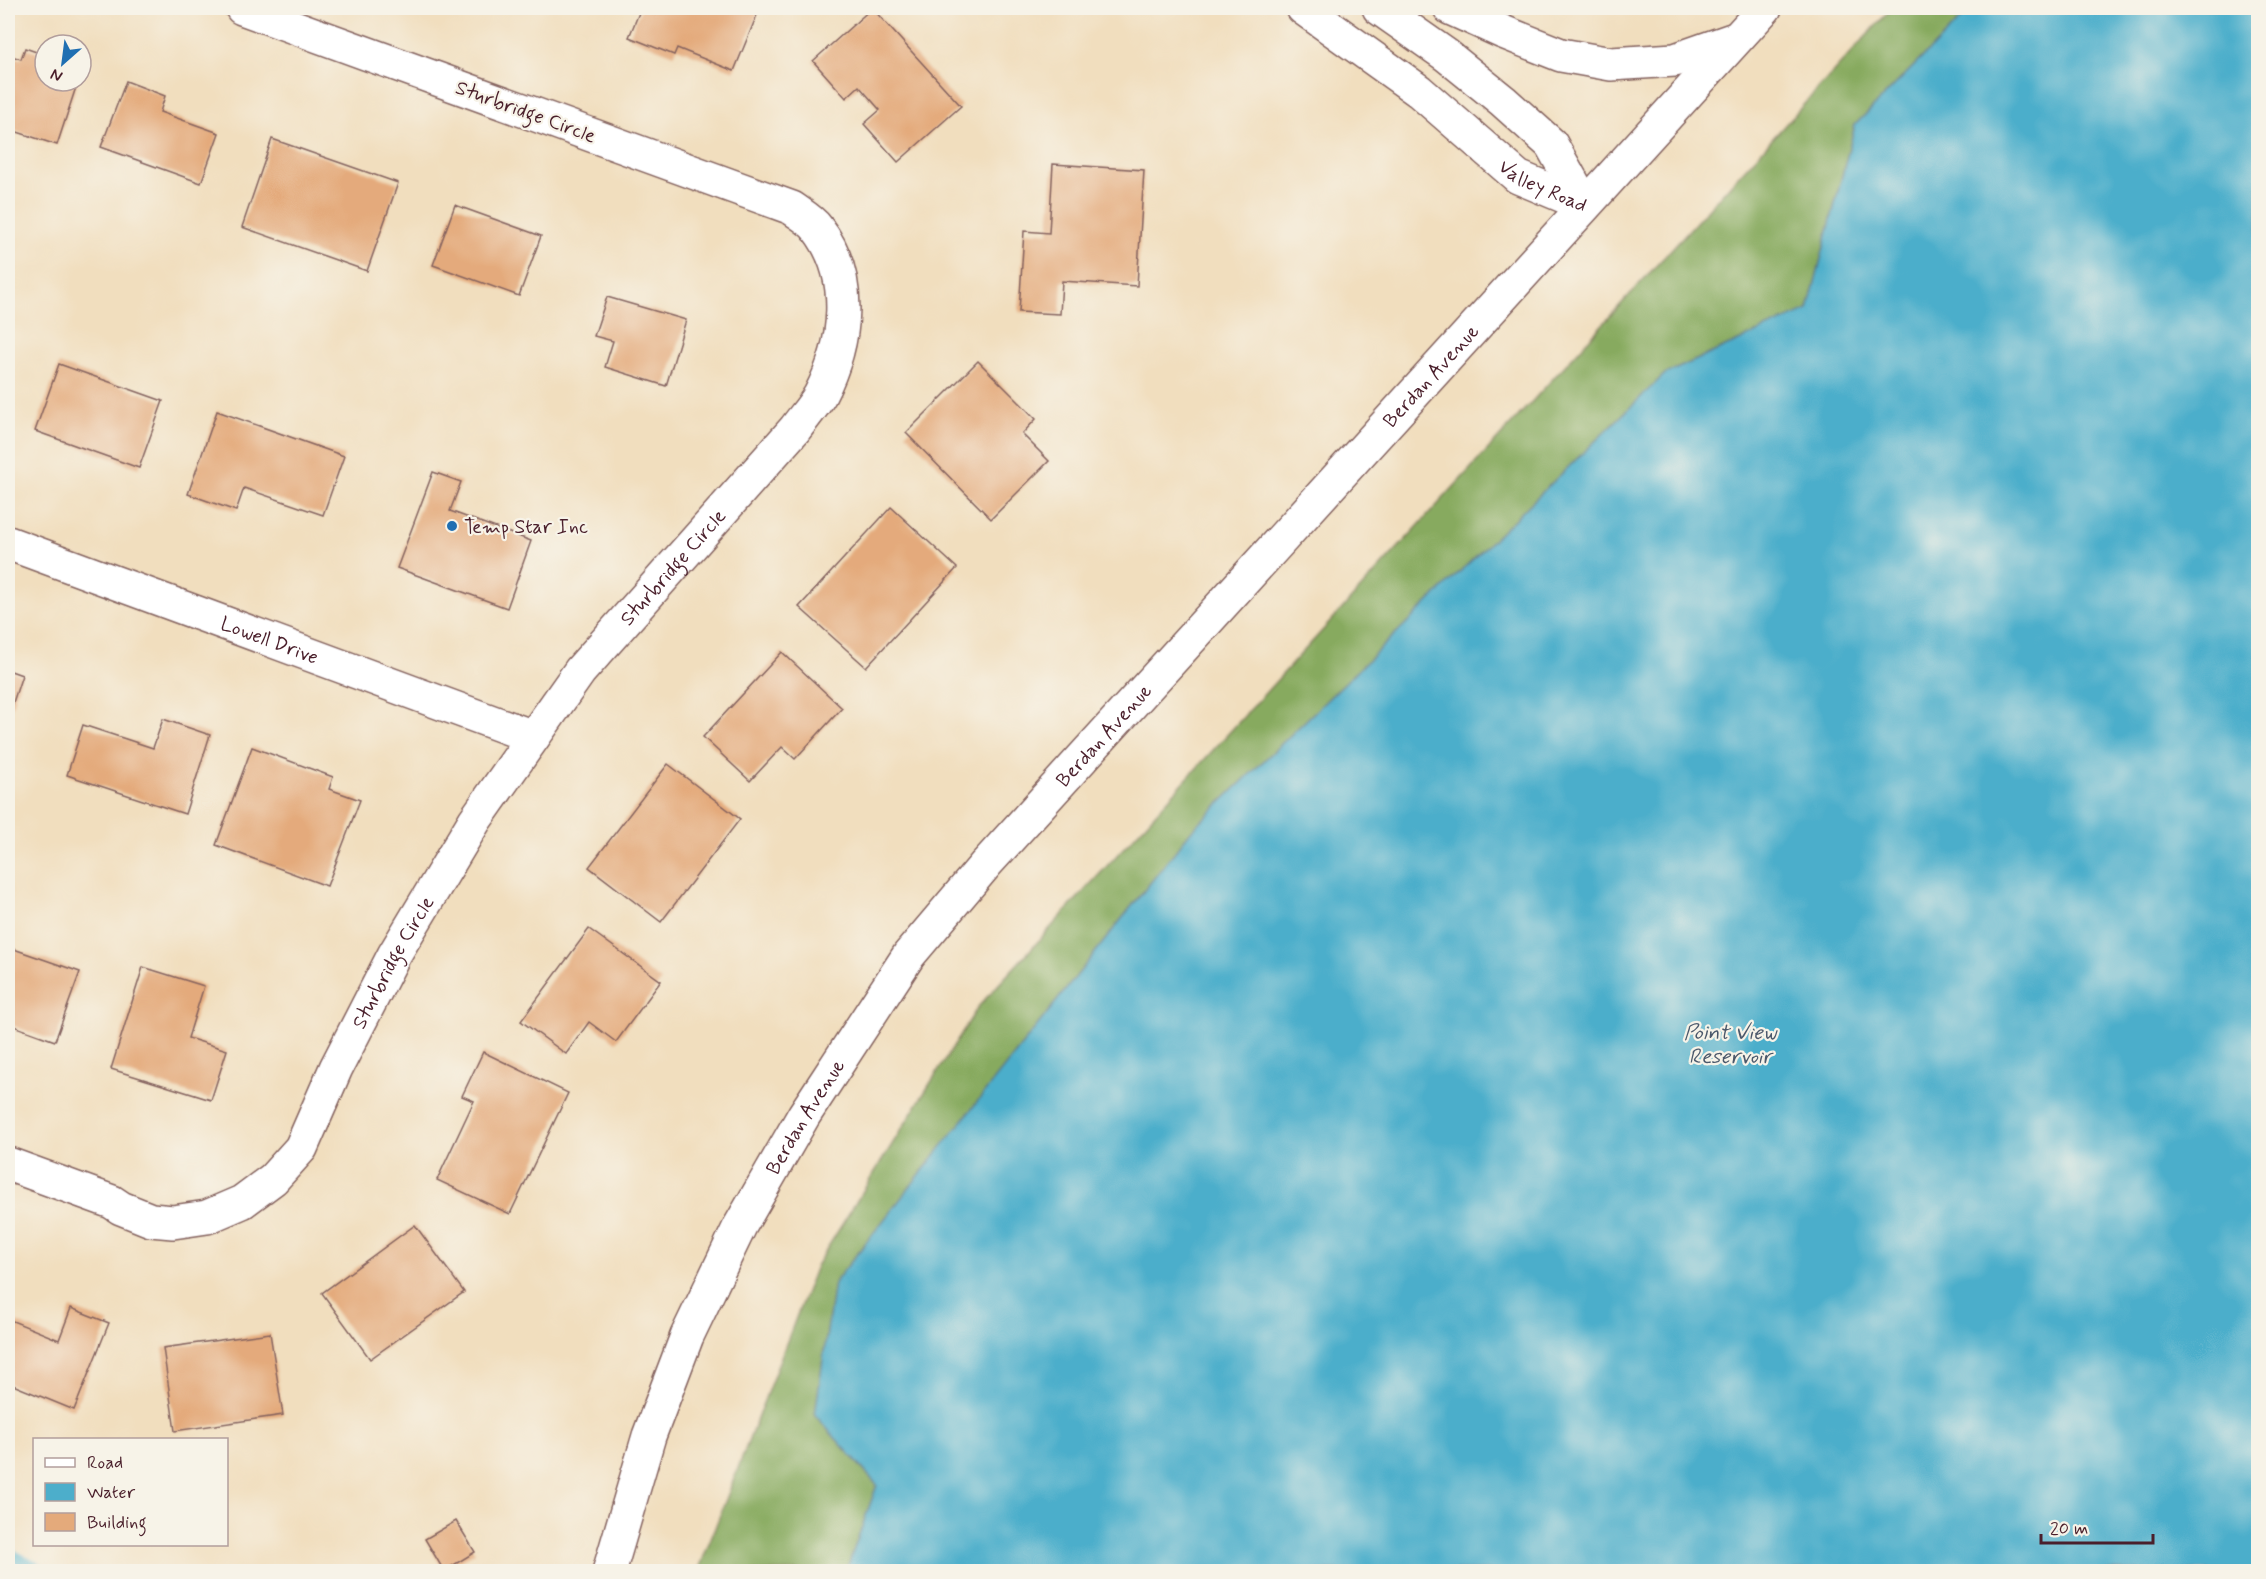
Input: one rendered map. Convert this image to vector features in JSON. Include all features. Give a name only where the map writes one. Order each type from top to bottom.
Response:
[{"type":"main road","name":"Sturbridge Circle","points":[[8,1164],[112,1202],[151,1220],[173,1222],[207,1217],[242,1202],[273,1179],[301,1149],[336,1068],[400,945],[474,820],[580,671],[795,429],[819,397],[835,360],[843,322],[842,286],[833,253],[816,226],[792,208],[242,8]]},
{"type":"main road","name":"Valley Road","points":[[1303,8],[1419,91],[1518,177],[1585,206]]},
{"type":"main road","name":"Valley Road","points":[[1379,8],[1446,55],[1551,144],[1585,206]]},
{"type":"main road","points":[[1450,8],[1561,55],[1611,64],[1675,60],[1736,38]]},
{"type":"main road","name":"Berdan Avenue","points":[[609,1572],[657,1414],[687,1336],[740,1226],[804,1115],[909,955],[986,864],[1764,8]]},
{"type":"main road","name":"Lowell Drive","points":[[8,543],[533,737]]},
{"type":"green space","points":[[1892,8],[1972,8],[1855,125],[1808,310],[1665,374],[1192,830],[834,1283],[815,1415],[877,1485],[846,1571],[698,1572],[816,1266],[978,1007]]},
{"type":"water","name":"Point View Reservoir","points":[[1972,8],[2258,8],[2258,1571],[846,1571],[877,1485],[815,1415],[834,1283],[1192,830],[1665,374],[1808,310],[1855,125]]},
{"type":"building","points":[[641,8],[754,8],[759,10],[734,71],[677,48],[674,55],[629,37]]},
{"type":"building","points":[[872,8],[961,106],[898,162],[864,124],[880,110],[859,86],[846,98],[813,61]]},
{"type":"building","points":[[25,48],[33,51],[33,93],[74,93],[57,145],[8,129],[8,55],[21,59]]},
{"type":"building","points":[[126,81],[165,96],[160,112],[219,133],[201,183],[101,147]]},
{"type":"building","points":[[272,139],[398,183],[367,271],[242,227]]},
{"type":"building","points":[[1053,164],[1144,170],[1137,286],[1062,281],[1060,314],[1019,312],[1024,231],[1049,233]]},
{"type":"building","points":[[455,205],[541,236],[519,296],[433,265]]},
{"type":"building","points":[[607,297],[686,320],[666,386],[605,367],[613,341],[594,336]]},
{"type":"building","points":[[978,361],[1036,419],[1022,434],[1049,461],[991,519],[906,433]]},
{"type":"building","points":[[59,364],[163,401],[139,468],[35,431]]},
{"type":"building","points":[[217,411],[344,456],[323,515],[244,488],[236,511],[188,494]]},
{"type":"building","name":"Temp Star Inc","points":[[433,472],[461,482],[450,511],[531,541],[507,608],[397,568]]},
{"type":"building","points":[[891,507],[957,568],[866,667],[799,607]]},
{"type":"building","points":[[782,652],[842,708],[795,759],[782,747],[750,781],[703,737]]},
{"type":"building","points":[[8,670],[22,675],[8,718]]},
{"type":"building","points":[[163,719],[210,735],[185,814],[67,775],[83,725],[153,748]]},
{"type":"building","points":[[252,747],[333,777],[329,789],[360,800],[327,886],[216,845]]},
{"type":"building","points":[[668,764],[740,819],[661,922],[589,867]]},
{"type":"building","points":[[589,929],[661,981],[616,1042],[589,1022],[566,1054],[521,1021]]},
{"type":"building","points":[[8,947],[80,972],[55,1041],[8,1024]]},
{"type":"building","points":[[143,967],[204,986],[188,1038],[227,1050],[211,1100],[111,1069]]},
{"type":"building","points":[[483,1052],[568,1093],[510,1214],[437,1180],[474,1101],[462,1096]]},
{"type":"building","points":[[415,1225],[464,1292],[370,1359],[322,1293]]},
{"type":"building","points":[[71,1308],[109,1323],[74,1410],[8,1383],[8,1319],[59,1340]]},
{"type":"building","points":[[270,1333],[283,1415],[175,1431],[163,1348]]},
{"type":"building","points":[[456,1521],[475,1552],[444,1571],[425,1539]]},
{"type":"waterway","points":[[8,1553],[44,1572]]},
{"type":"place","name":"Temp Star Inc","points":[[452,526]]}]
